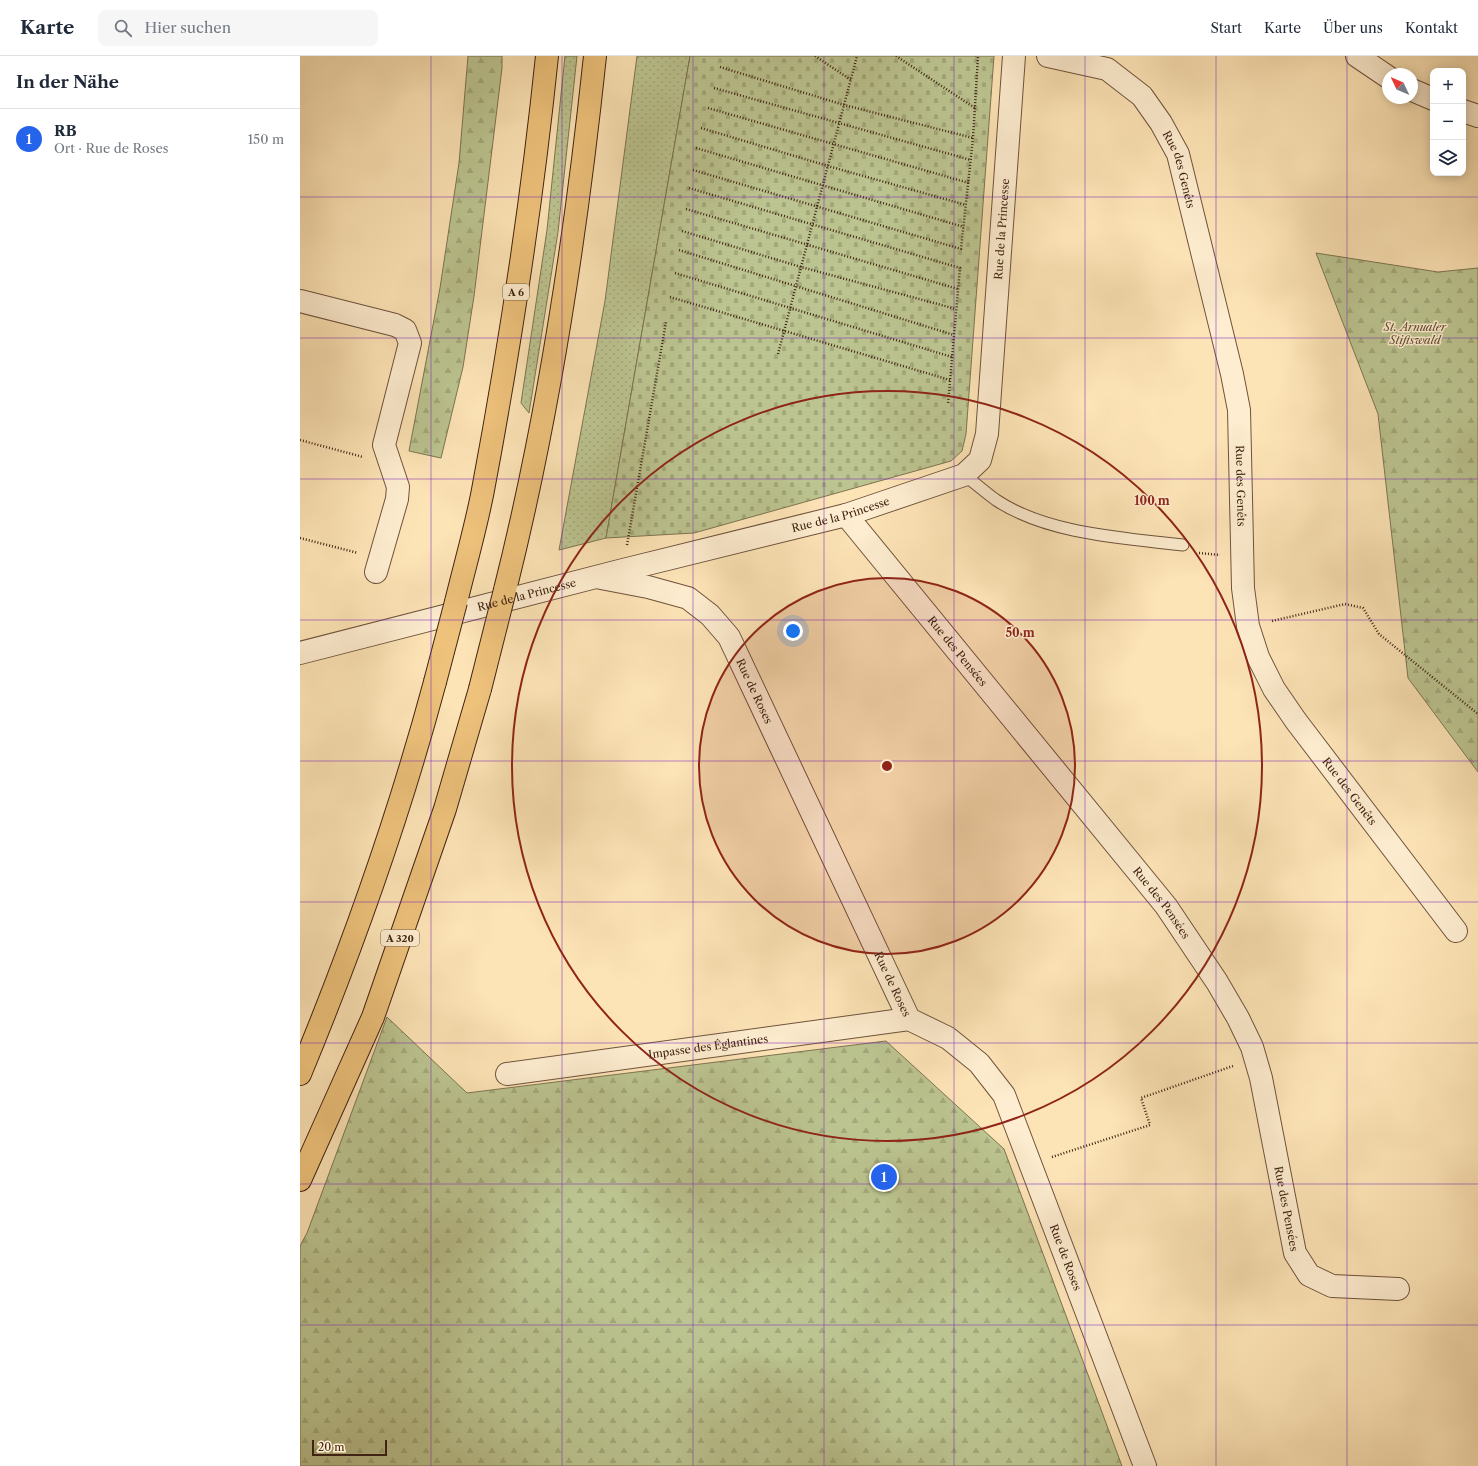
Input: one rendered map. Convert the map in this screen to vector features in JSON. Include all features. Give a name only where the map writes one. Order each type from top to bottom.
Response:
[{"type":"highway","name":"A 6","points":[[300,1074],[330,1003],[413,764],[456,602],[483,491],[510,338],[526,229],[547,56]]},
{"type":"highway","name":"A 320","points":[[300,1180],[373,1016],[445,809],[480,689],[524,515],[557,345],[587,133],[595,56]]},
{"type":"street","name":"Rue de la Princesse","points":[[300,653],[596,576],[846,515],[964,475],[980,460],[987,434],[1014,56]]},
{"type":"street","name":"Rue des Genêts","points":[[1048,56],[1107,69],[1142,96],[1161,123],[1178,154],[1230,366],[1239,410],[1243,588],[1248,626],[1258,657],[1274,689],[1300,728],[1456,931]]},
{"type":"street","points":[[1357,56],[1382,73]]},
{"type":"street","points":[[1418,93],[1430,98]]},
{"type":"street","points":[[1466,112],[1478,116]]},
{"type":"street","points":[[300,300],[395,325],[405,330],[410,343],[384,445],[397,479],[398,493],[378,565]]},
{"type":"street","name":"Rue des Pensées","points":[[846,515],[1166,906],[1192,942],[1238,1018],[1255,1058],[1261,1078],[1296,1253],[1309,1275],[1332,1286],[1398,1289]]},
{"type":"street","name":"Rue de Roses","points":[[596,576],[648,587],[688,598],[710,615],[729,636],[909,1019],[948,1038],[979,1064],[1004,1095],[1145,1466]]},
{"type":"street","name":"Impasse des Églantines","points":[[507,1074],[909,1019]]},
{"type":"lane","points":[[964,475],[997,500],[1031,517],[1084,533],[1183,545]]},
{"type":"path","points":[[815,56],[851,80]]},
{"type":"path","points":[[778,354],[857,56]]},
{"type":"path","points":[[896,56],[975,108]]},
{"type":"path","points":[[692,170],[961,249],[973,138],[978,57],[976,56]]},
{"type":"path","points":[[720,67],[844,105],[973,138]]},
{"type":"path","points":[[714,88],[971,160]]},
{"type":"path","points":[[708,108],[969,183]]},
{"type":"path","points":[[701,128],[966,205]]},
{"type":"path","points":[[696,148],[964,227]]},
{"type":"path","points":[[690,188],[960,268],[948,404]]},
{"type":"path","points":[[686,209],[958,289]]},
{"type":"path","points":[[682,231],[801,267],[956,308]]},
{"type":"path","points":[[679,250],[954,335]]},
{"type":"path","points":[[674,273],[952,357]]},
{"type":"path","points":[[670,297],[950,380]]},
{"type":"path","points":[[623,570],[666,322]]},
{"type":"path","points":[[300,440],[390,464]]},
{"type":"path","points":[[300,538],[378,565]]},
{"type":"path","points":[[1183,545],[1194,553],[1242,557]]},
{"type":"path","points":[[1248,626],[1345,604],[1363,608],[1379,634],[1478,714]]},
{"type":"path","points":[[1030,1164],[1150,1125],[1141,1098],[1255,1058]]},
{"type":"green space","points":[[468,56],[502,56],[502,68],[474,296],[463,367],[441,458],[409,451],[440,288],[459,163]]},
{"type":"green space","points":[[565,56],[577,56],[558,232],[529,413],[521,403],[547,230]]},
{"type":"green space","points":[[637,56],[690,56],[606,538],[559,550],[605,301]]},
{"type":"green space","points":[[690,56],[994,56],[966,434],[962,451],[951,461],[694,533],[606,538]]},
{"type":"green space","name":"St. Arnualer Stiftswald","points":[[1316,253],[1438,272],[1478,268],[1478,772],[1408,678],[1378,414]]},
{"type":"green space","points":[[387,1017],[467,1093],[886,1041],[1004,1149],[1122,1466],[300,1466],[300,1246],[307,1233]]},
{"type":"place","name":"RB","points":[[884,1177]]}]
